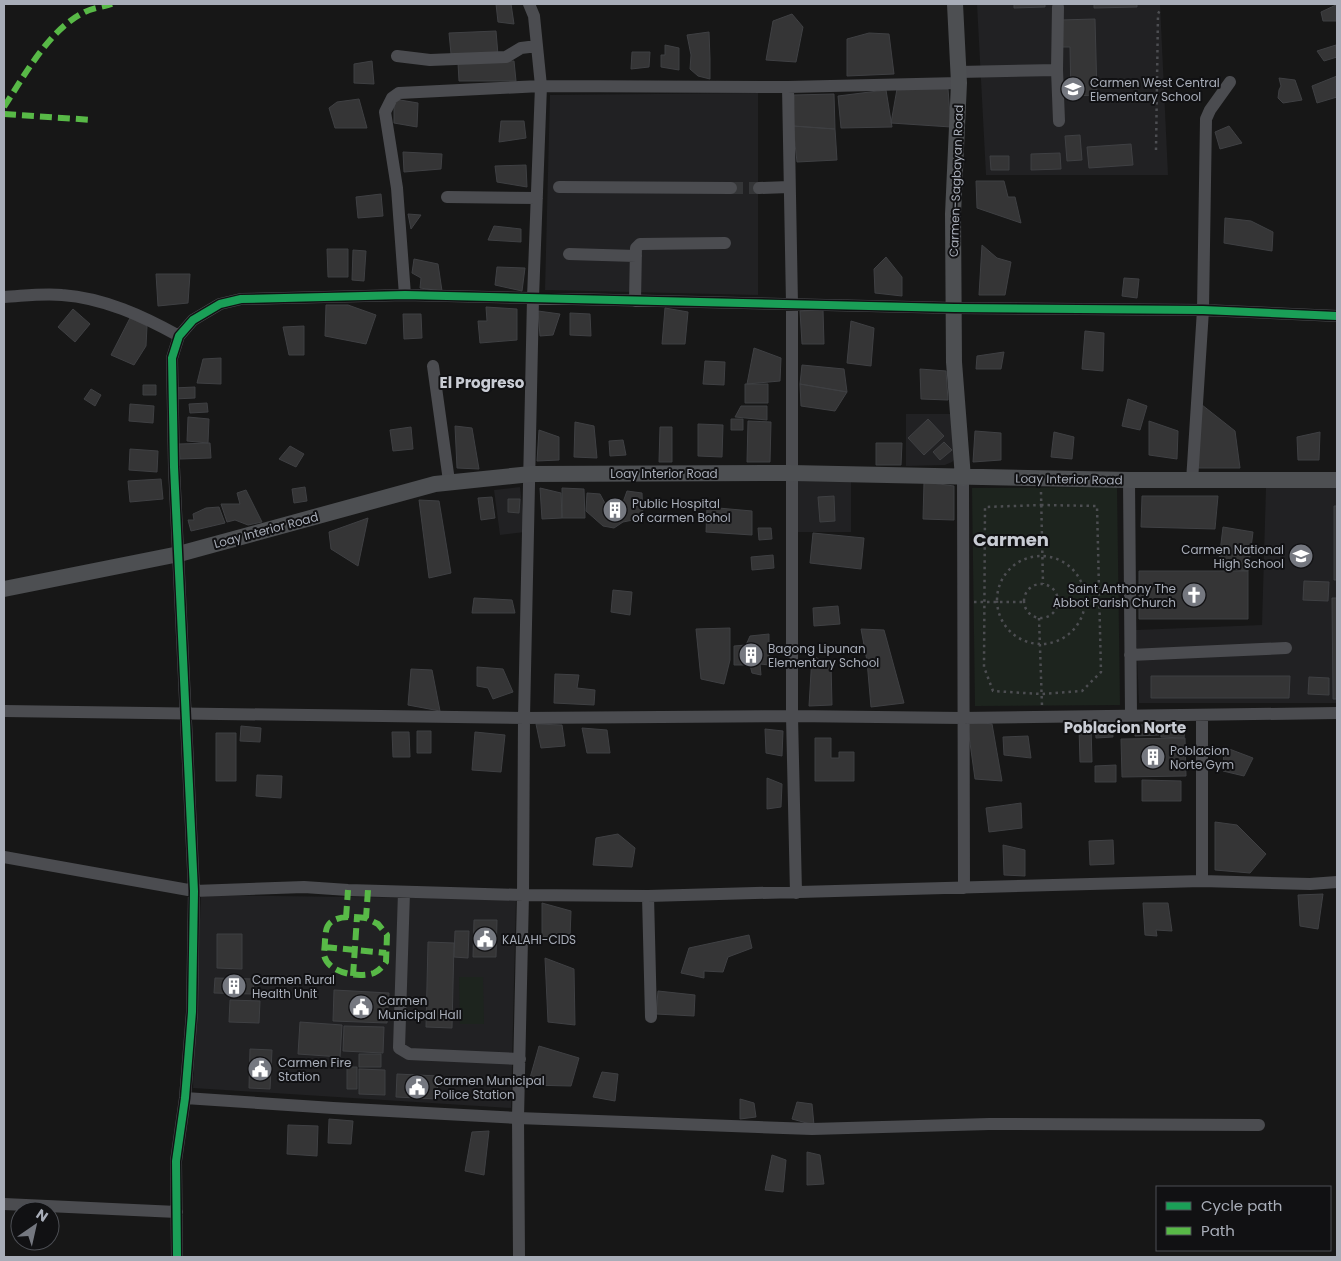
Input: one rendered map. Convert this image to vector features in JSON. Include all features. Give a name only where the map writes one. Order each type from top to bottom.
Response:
[{"type":"main road","name":"Carmen-Sagbayan Road","points":[[955,4],[958,78],[952,214],[954,362],[962,478]]},
{"type":"main road","name":"Loay Interior Road","points":[[4,589],[179,554],[422,487],[449,482],[530,474],[791,473],[962,478],[1192,481],[1337,480]]},
{"type":"street","points":[[520,1257],[518,1118],[523,895],[524,718],[533,298],[541,86],[534,16],[529,4]]},
{"type":"street","points":[[1058,7],[1057,70],[1059,121]]},
{"type":"street","points":[[397,56],[430,60],[506,57],[522,48],[537,46]]},
{"type":"street","points":[[405,296],[397,188],[386,112],[392,98],[399,92],[541,86],[788,87],[958,78],[1057,70]]},
{"type":"street","points":[[1192,481],[1203,310],[1206,119],[1210,110],[1230,82]]},
{"type":"street","points":[[788,87],[792,304],[792,716],[796,893]]},
{"type":"street","points":[[759,188],[790,187]]},
{"type":"street","points":[[559,188],[732,188]]},
{"type":"street","points":[[448,197],[537,198]]},
{"type":"street","points":[[635,301],[636,248],[640,244],[725,243]]},
{"type":"street","points":[[569,254],[636,256]]},
{"type":"street","points":[[4,297],[47,294],[78,297],[146,318],[179,336]]},
{"type":"street","points":[[177,1257],[176,1161],[185,1098],[192,1012],[194,890],[174,467],[172,358],[179,336],[193,320],[220,304],[241,299],[405,296],[954,308],[1203,310],[1337,316]]},
{"type":"street","points":[[433,366],[449,482]]},
{"type":"street","points":[[962,478],[964,888]]},
{"type":"street","points":[[1129,480],[1131,716]]},
{"type":"street","points":[[1130,655],[1286,648]]},
{"type":"street","points":[[4,711],[524,718],[792,716],[962,718],[1337,713]]},
{"type":"street","points":[[1202,715],[1202,881]]},
{"type":"street","points":[[4,857],[194,890],[304,887],[404,892],[648,896],[1202,881],[1310,884],[1337,882]]},
{"type":"street","points":[[404,892],[399,1048],[409,1054],[520,1059]]},
{"type":"street","points":[[648,896],[651,1017]]},
{"type":"street","points":[[185,1098],[518,1118],[812,1129],[989,1124],[1260,1125]]},
{"type":"street","points":[[4,1204],[177,1212]]},
{"type":"path","points":[[1156,150],[1158,14],[1160,10]]},
{"type":"path","points":[[1041,478],[1043,584]]},
{"type":"path","points":[[1042,505],[1097,506],[1101,672],[1082,691],[1042,694],[993,691],[984,667],[984,507],[1042,505]]},
{"type":"path","points":[[1042,556],[1056,558],[1068,565],[1077,575],[1083,587],[1085,601],[1082,616],[1075,629],[1063,639],[1049,644],[1034,644],[1019,639],[1008,630],[1000,617],[996,602],[998,587],[1005,574],[1015,564],[1028,558],[1042,556]]},
{"type":"path","points":[[1043,584],[1052,588],[1058,600],[1055,612],[1045,618],[1039,618],[1029,613],[1025,602],[1028,591],[1032,587],[1043,584]]},
{"type":"path","points":[[1058,600],[1129,601]]},
{"type":"path","points":[[963,603],[1025,602]]},
{"type":"path","points":[[1039,618],[1042,716]]},
{"type":"shaded area","name":"Carmen West Central Elementary School","points":[[977,4],[1160,4],[1168,175],[986,175]]},
{"type":"shaded area","points":[[758,93],[758,295],[545,290],[550,95]]},
{"type":"shaded area","points":[[906,414],[955,414],[954,460],[952,462],[945,465],[906,466]]},
{"type":"shaded area","points":[[795,481],[851,482],[851,532],[795,532]]},
{"type":"shaded area","points":[[520,487],[525,532],[500,535],[494,490]]},
{"type":"shaded area","points":[[1117,487],[1120,705],[975,706],[972,488]]},
{"type":"shaded area","name":"Carmen National High School","points":[[1266,487],[1337,487],[1337,703],[1139,703],[1136,630],[1262,625]]},
{"type":"shaded area","points":[[201,895],[516,899],[511,1108],[193,1088]]},
{"type":"shaded area","points":[[459,977],[483,977],[484,1024],[460,1024]]},
{"type":"building","points":[[496,4],[511,4],[514,24],[498,22]]},
{"type":"building","points":[[1014,4],[1045,4],[1045,7],[1014,8]]},
{"type":"building","points":[[1094,4],[1137,4],[1137,7],[1094,8]]},
{"type":"building","points":[[1336,5],[1337,21],[1323,21],[1321,12]]},
{"type":"building","points":[[792,14],[803,27],[796,62],[766,60],[773,21]]},
{"type":"building","points":[[1095,19],[1097,95],[1071,96],[1070,47],[1061,47],[1060,20]]},
{"type":"building","points":[[496,31],[498,55],[451,54],[449,33]]},
{"type":"building","points":[[709,32],[710,79],[698,76],[690,69],[691,55],[687,35]]},
{"type":"building","points":[[869,33],[889,34],[894,74],[847,76],[847,39]]},
{"type":"building","points":[[665,45],[679,48],[679,70],[661,67],[661,55],[665,55]]},
{"type":"building","points":[[1336,45],[1337,57],[1324,61],[1317,51]]},
{"type":"building","points":[[632,52],[650,52],[649,67],[631,69]]},
{"type":"building","points":[[372,61],[374,84],[354,83],[354,64]]},
{"type":"building","points":[[514,61],[516,81],[459,81],[458,63]]},
{"type":"building","points":[[1337,76],[1337,97],[1317,103],[1312,86]]},
{"type":"building","points":[[1279,78],[1295,80],[1302,100],[1283,103],[1278,98],[1281,86]]},
{"type":"building","points":[[897,89],[948,89],[951,127],[891,123]]},
{"type":"building","points":[[886,90],[892,127],[841,128],[838,96]]},
{"type":"building","points":[[834,94],[835,129],[793,126],[794,95]]},
{"type":"building","points":[[359,99],[367,128],[335,128],[329,108],[337,102]]},
{"type":"building","points":[[394,99],[418,103],[417,127],[394,123]]},
{"type":"building","points":[[501,121],[524,121],[526,138],[499,142]]},
{"type":"building","points":[[793,126],[835,129],[837,160],[797,162]]},
{"type":"building","points":[[1229,126],[1242,143],[1220,149],[1215,132]]},
{"type":"building","points":[[1080,135],[1082,160],[1067,161],[1065,136]]},
{"type":"building","points":[[1131,144],[1133,165],[1089,168],[1087,147]]},
{"type":"building","points":[[403,152],[442,154],[441,169],[404,172]]},
{"type":"building","points":[[1060,153],[1061,169],[1031,170],[1031,154]]},
{"type":"building","points":[[990,156],[1009,156],[1009,170],[991,170]]},
{"type":"building","points":[[526,165],[527,187],[497,182],[495,166]]},
{"type":"building","points":[[976,181],[1004,181],[1008,197],[1015,197],[1021,223],[977,208]]},
{"type":"building","points":[[381,194],[383,216],[358,218],[356,197]]},
{"type":"building","points":[[408,214],[421,215],[411,229]]},
{"type":"building","points":[[1225,218],[1251,221],[1273,232],[1272,251],[1224,243]]},
{"type":"building","points":[[494,226],[521,229],[521,242],[488,240]]},
{"type":"building","points":[[982,245],[997,258],[1011,262],[1005,295],[979,295]]},
{"type":"building","points":[[327,249],[348,249],[348,277],[328,277]]},
{"type":"building","points":[[353,250],[366,251],[364,281],[352,280]]},
{"type":"building","points":[[886,257],[902,277],[902,296],[875,293],[874,269]]},
{"type":"building","points":[[414,259],[438,264],[442,291],[420,288],[421,278],[412,273]]},
{"type":"building","points":[[497,267],[525,268],[522,291],[495,285]]},
{"type":"building","points":[[156,274],[190,274],[188,303],[158,306]]},
{"type":"building","points":[[1124,278],[1139,279],[1137,298],[1122,296]]},
{"type":"building","points":[[326,305],[348,305],[376,315],[366,344],[325,336]]},
{"type":"building","points":[[486,307],[517,309],[517,340],[480,343],[478,321],[487,321]]},
{"type":"building","points":[[665,308],[688,312],[685,344],[662,344]]},
{"type":"building","points":[[73,309],[90,324],[75,342],[58,327]]},
{"type":"building","points":[[823,310],[824,344],[802,344],[800,311]]},
{"type":"building","points":[[538,311],[560,314],[553,335],[540,336]]},
{"type":"building","points":[[570,313],[590,314],[591,336],[570,335]]},
{"type":"building","points":[[403,314],[421,314],[422,338],[404,339]]},
{"type":"building","points":[[130,318],[147,326],[146,346],[134,365],[111,355]]},
{"type":"building","points":[[851,321],[874,328],[871,366],[847,363]]},
{"type":"building","points":[[304,326],[304,355],[289,355],[283,327]]},
{"type":"building","points":[[1085,331],[1104,333],[1103,371],[1082,369]]},
{"type":"building","points":[[754,348],[781,358],[780,381],[747,384]]},
{"type":"building","points":[[1004,352],[1001,369],[976,369],[977,356]]},
{"type":"building","points":[[221,358],[221,384],[197,383],[203,359]]},
{"type":"building","points":[[705,361],[725,362],[724,385],[703,384]]},
{"type":"building","points":[[802,365],[844,369],[847,392],[800,384]]},
{"type":"building","points":[[920,369],[946,371],[948,400],[921,399]]},
{"type":"building","points":[[745,384],[768,384],[768,403],[745,403]]},
{"type":"building","points":[[800,384],[847,392],[835,411],[801,406]]},
{"type":"building","points":[[143,385],[156,385],[156,395],[143,395]]},
{"type":"building","points":[[195,387],[195,398],[174,399],[173,388]]},
{"type":"building","points":[[91,389],[101,395],[95,406],[84,399]]},
{"type":"building","points":[[1128,399],[1147,406],[1140,430],[1122,426]]},
{"type":"building","points":[[1197,401],[1235,431],[1240,468],[1198,468]]},
{"type":"building","points":[[207,403],[208,412],[190,413],[189,404]]},
{"type":"building","points":[[130,404],[154,406],[153,423],[129,421]]},
{"type":"building","points":[[741,406],[767,406],[767,420],[735,417]]},
{"type":"building","points":[[188,417],[209,419],[208,443],[187,441]]},
{"type":"building","points":[[731,419],[743,419],[743,430],[731,430]]},
{"type":"building","points":[[928,419],[944,436],[924,455],[908,438]]},
{"type":"building","points":[[748,421],[771,422],[770,462],[747,462]]},
{"type":"building","points":[[1149,421],[1178,431],[1177,459],[1149,455]]},
{"type":"building","points":[[575,422],[594,426],[597,458],[574,457]]},
{"type":"building","points":[[698,424],[723,425],[722,457],[698,456]]},
{"type":"building","points":[[455,426],[472,428],[479,469],[457,468]]},
{"type":"building","points":[[411,427],[413,449],[393,451],[390,430]]},
{"type":"building","points":[[660,427],[672,427],[672,462],[659,462]]},
{"type":"building","points":[[539,430],[559,437],[559,460],[537,461]]},
{"type":"building","points":[[975,431],[1001,433],[1001,460],[973,462]]},
{"type":"building","points":[[1054,432],[1074,437],[1072,459],[1051,457]]},
{"type":"building","points":[[1320,432],[1319,460],[1298,460],[1297,437]]},
{"type":"building","points":[[623,440],[626,455],[610,456],[609,441]]},
{"type":"building","points":[[944,442],[952,450],[940,460],[933,452]]},
{"type":"building","points":[[210,443],[211,458],[180,459],[179,444]]},
{"type":"building","points":[[876,443],[902,443],[901,465],[876,465]]},
{"type":"building","points":[[290,446],[304,454],[296,467],[279,459]]},
{"type":"building","points":[[130,449],[158,451],[157,472],[129,470]]},
{"type":"building","points":[[161,479],[163,499],[130,502],[128,481]]},
{"type":"building","points":[[924,482],[954,486],[954,520],[923,519]]},
{"type":"building","points":[[305,487],[307,501],[294,503],[292,489]]},
{"type":"building","points":[[540,488],[561,493],[562,518],[542,519]]},
{"type":"building","points":[[562,488],[584,489],[585,518],[562,518]]},
{"type":"building","points":[[246,490],[262,522],[248,525],[235,520],[227,522],[221,504],[240,504],[237,493]]},
{"type":"building","name":"Public Hospital of carmen Bohol","points":[[627,491],[642,493],[643,518],[623,522],[614,528],[603,526],[586,511],[587,493],[600,494],[607,507],[618,508],[622,505]]},
{"type":"building","points":[[834,496],[835,521],[820,522],[818,497]]},
{"type":"building","points":[[1142,496],[1218,496],[1215,529],[1141,527]]},
{"type":"building","points":[[492,497],[495,518],[481,520],[478,498]]},
{"type":"building","points":[[508,499],[520,499],[519,513],[508,512]]},
{"type":"building","points":[[419,500],[439,501],[451,573],[429,578]]},
{"type":"building","points":[[1334,506],[1337,506],[1337,580],[1334,580]]},
{"type":"building","points":[[219,507],[225,523],[191,531],[188,520],[194,520],[193,514],[206,508]]},
{"type":"building","points":[[707,507],[752,511],[752,535],[706,532]]},
{"type":"building","points":[[368,518],[358,566],[331,549],[329,532]]},
{"type":"building","points":[[1223,527],[1253,532],[1248,571],[1218,568]]},
{"type":"building","points":[[758,528],[771,528],[772,539],[759,540]]},
{"type":"building","points":[[813,533],[864,538],[861,569],[810,563]]},
{"type":"building","points":[[773,555],[774,568],[752,570],[751,557]]},
{"type":"building","name":"Saint Anthony The Abbot Parish Church","points":[[1139,571],[1248,571],[1248,619],[1139,619]]},
{"type":"building","points":[[1304,581],[1329,582],[1328,601],[1303,600]]},
{"type":"building","points":[[613,590],[632,592],[630,615],[611,612]]},
{"type":"building","points":[[474,598],[512,600],[515,613],[472,613]]},
{"type":"building","points":[[1332,598],[1337,598],[1337,699],[1333,699]]},
{"type":"building","points":[[838,606],[840,624],[814,626],[813,608]]},
{"type":"building","points":[[730,628],[730,660],[724,684],[701,679],[696,629]]},
{"type":"building","points":[[861,629],[884,630],[904,703],[871,707],[867,661]]},
{"type":"building","name":"Bagong Lipunan Elementary School","points":[[769,634],[769,665],[760,664],[761,675],[752,673],[750,665],[734,665],[734,646],[746,645],[750,636]]},
{"type":"building","points":[[812,656],[831,664],[832,705],[809,706]]},
{"type":"building","points":[[477,667],[503,669],[513,692],[493,699],[488,688],[477,686]]},
{"type":"building","points":[[411,669],[432,670],[440,711],[408,705]]},
{"type":"building","points":[[555,674],[579,675],[577,688],[595,690],[594,705],[554,703]]},
{"type":"building","points":[[1151,676],[1290,676],[1289,698],[1151,698]]},
{"type":"building","points":[[1309,677],[1329,678],[1329,695],[1308,694]]},
{"type":"building","points":[[967,721],[992,724],[1002,781],[975,779]]},
{"type":"building","points":[[536,724],[562,725],[565,746],[541,748]]},
{"type":"building","points":[[1095,724],[1112,724],[1113,737],[1096,738]]},
{"type":"building","points":[[1135,725],[1158,725],[1159,735],[1135,736]]},
{"type":"building","points":[[1161,725],[1185,725],[1184,738],[1161,737]]},
{"type":"building","points":[[241,726],[261,728],[260,742],[240,741]]},
{"type":"building","points":[[1079,727],[1091,727],[1092,762],[1080,762]]},
{"type":"building","points":[[582,728],[607,730],[610,753],[587,753]]},
{"type":"building","points":[[765,729],[783,731],[782,756],[766,753]]},
{"type":"building","points":[[417,731],[431,731],[431,753],[417,753]]},
{"type":"building","points":[[392,732],[409,732],[410,757],[393,757]]},
{"type":"building","points":[[475,732],[505,735],[501,772],[472,770]]},
{"type":"building","points":[[216,733],[236,733],[236,781],[216,781]]},
{"type":"building","points":[[1028,736],[1031,758],[1004,755],[1003,737]]},
{"type":"building","points":[[815,738],[831,738],[831,758],[839,758],[839,752],[854,752],[854,781],[815,781]]},
{"type":"building","name":"Poblacion Norte Gym","points":[[1185,738],[1186,776],[1122,777],[1121,739]]},
{"type":"building","points":[[1224,747],[1253,758],[1244,776],[1223,771]]},
{"type":"building","points":[[1116,765],[1116,782],[1095,782],[1095,766]]},
{"type":"building","points":[[257,775],[282,776],[281,798],[256,796]]},
{"type":"building","points":[[767,778],[782,784],[781,807],[767,809]]},
{"type":"building","points":[[1142,780],[1181,781],[1181,801],[1142,801]]},
{"type":"building","points":[[1021,803],[1022,828],[989,832],[986,808]]},
{"type":"building","points":[[1215,822],[1237,825],[1266,854],[1250,873],[1215,870]]},
{"type":"building","points":[[618,834],[635,848],[632,867],[593,865],[596,838]]},
{"type":"building","points":[[1113,840],[1114,864],[1090,865],[1089,841]]},
{"type":"building","points":[[1003,845],[1025,850],[1025,876],[1004,875]]},
{"type":"building","points":[[1323,894],[1318,929],[1300,926],[1298,895]]},
{"type":"building","points":[[542,903],[571,911],[570,937],[542,937]]},
{"type":"building","points":[[1143,903],[1168,903],[1172,931],[1156,930],[1157,936],[1145,935]]},
{"type":"building","name":"KALAHI-CIDS","points":[[474,920],[497,920],[496,957],[473,957]]},
{"type":"building","points":[[455,931],[469,931],[468,958],[454,957]]},
{"type":"building","points":[[217,934],[242,934],[242,969],[217,968]]},
{"type":"building","points":[[749,935],[752,948],[728,957],[723,972],[704,971],[704,978],[681,973],[689,948]]},
{"type":"building","points":[[428,942],[454,943],[452,1028],[426,1027]]},
{"type":"building","points":[[545,958],[574,969],[575,1025],[548,1022]]},
{"type":"building","name":"Carmen Rural Health Unit","points":[[215,978],[254,979],[253,994],[214,993]]},
{"type":"building","name":"Carmen Municipal Hall","points":[[334,990],[389,993],[387,1023],[333,1021]]},
{"type":"building","points":[[658,991],[695,995],[694,1016],[656,1014]]},
{"type":"building","points":[[230,1000],[260,1001],[259,1023],[229,1022]]},
{"type":"building","points":[[300,1022],[342,1025],[340,1057],[298,1054]]},
{"type":"building","points":[[344,1026],[384,1027],[383,1053],[343,1051]]},
{"type":"building","points":[[539,1046],[579,1058],[571,1086],[528,1085]]},
{"type":"building","name":"Carmen Fire Station","points":[[250,1049],[272,1050],[270,1089],[249,1088]]},
{"type":"building","points":[[359,1054],[381,1054],[381,1067],[359,1067]]},
{"type":"building","points":[[347,1067],[357,1067],[357,1089],[347,1089]]},
{"type":"building","points":[[359,1069],[385,1070],[385,1095],[359,1094]]},
{"type":"building","points":[[602,1072],[618,1074],[615,1101],[593,1097]]},
{"type":"building","name":"Carmen Municipal Police Station","points":[[397,1074],[438,1076],[437,1099],[396,1097]]},
{"type":"building","points":[[740,1099],[754,1103],[756,1117],[740,1119]]},
{"type":"building","points":[[797,1102],[812,1104],[814,1125],[792,1119]]},
{"type":"building","points":[[329,1119],[353,1121],[351,1144],[328,1143]]},
{"type":"building","points":[[288,1125],[318,1126],[317,1156],[287,1154]]},
{"type":"building","points":[[489,1131],[484,1175],[465,1171],[472,1132]]},
{"type":"building","points":[[807,1152],[820,1155],[824,1184],[807,1185]]},
{"type":"building","points":[[772,1155],[786,1160],[783,1192],[765,1190]]},
{"type":"tunnel","points":[[731,188],[759,188]]},
{"type":"marked path","points":[[4,107],[38,55],[59,30],[86,11],[112,4]]},
{"type":"marked path","points":[[4,114],[93,120]]},
{"type":"marked path","points":[[346,918],[348,890]]},
{"type":"marked path","points":[[366,918],[343,917],[329,924],[326,930],[324,955],[332,967],[345,973],[361,975],[378,971],[386,962],[387,935],[378,924],[366,918],[368,890]]},
{"type":"marked path","points":[[353,976],[357,917]]},
{"type":"marked path","points":[[325,947],[386,953]]},
{"type":"cycle path","points":[[177,1257],[176,1161],[185,1098],[192,1012],[194,891],[174,467],[172,358],[179,336],[193,320],[220,304],[241,299],[405,295],[954,308],[1203,310],[1337,316]]},
{"type":"place","name":"Carmen West Central Elementary School","points":[[1073,89]]},
{"type":"place","name":"Public Hospital of carmen Bohol","points":[[615,510]]},
{"type":"place","name":"Carmen National High School","points":[[1301,556]]},
{"type":"place","name":"Saint Anthony The Abbot Parish Church","points":[[1194,595]]},
{"type":"place","name":"Bagong Lipunan Elementary School","points":[[751,655]]},
{"type":"place","name":"Poblacion Norte Gym","points":[[1153,757]]},
{"type":"place","name":"KALAHI-CIDS","points":[[485,939]]},
{"type":"place","name":"Carmen Rural Health Unit","points":[[234,986]]},
{"type":"place","name":"Carmen Municipal Hall","points":[[361,1007]]},
{"type":"place","name":"Carmen Fire Station","points":[[260,1069]]},
{"type":"place","name":"Carmen Municipal Police Station","points":[[417,1087]]},
{"type":"district","name":"El Progreso","points":[[482,382]]},
{"type":"district","name":"Carmen","points":[[1011,539]]},
{"type":"district","name":"Poblacion Norte","points":[[1125,727]]}]
